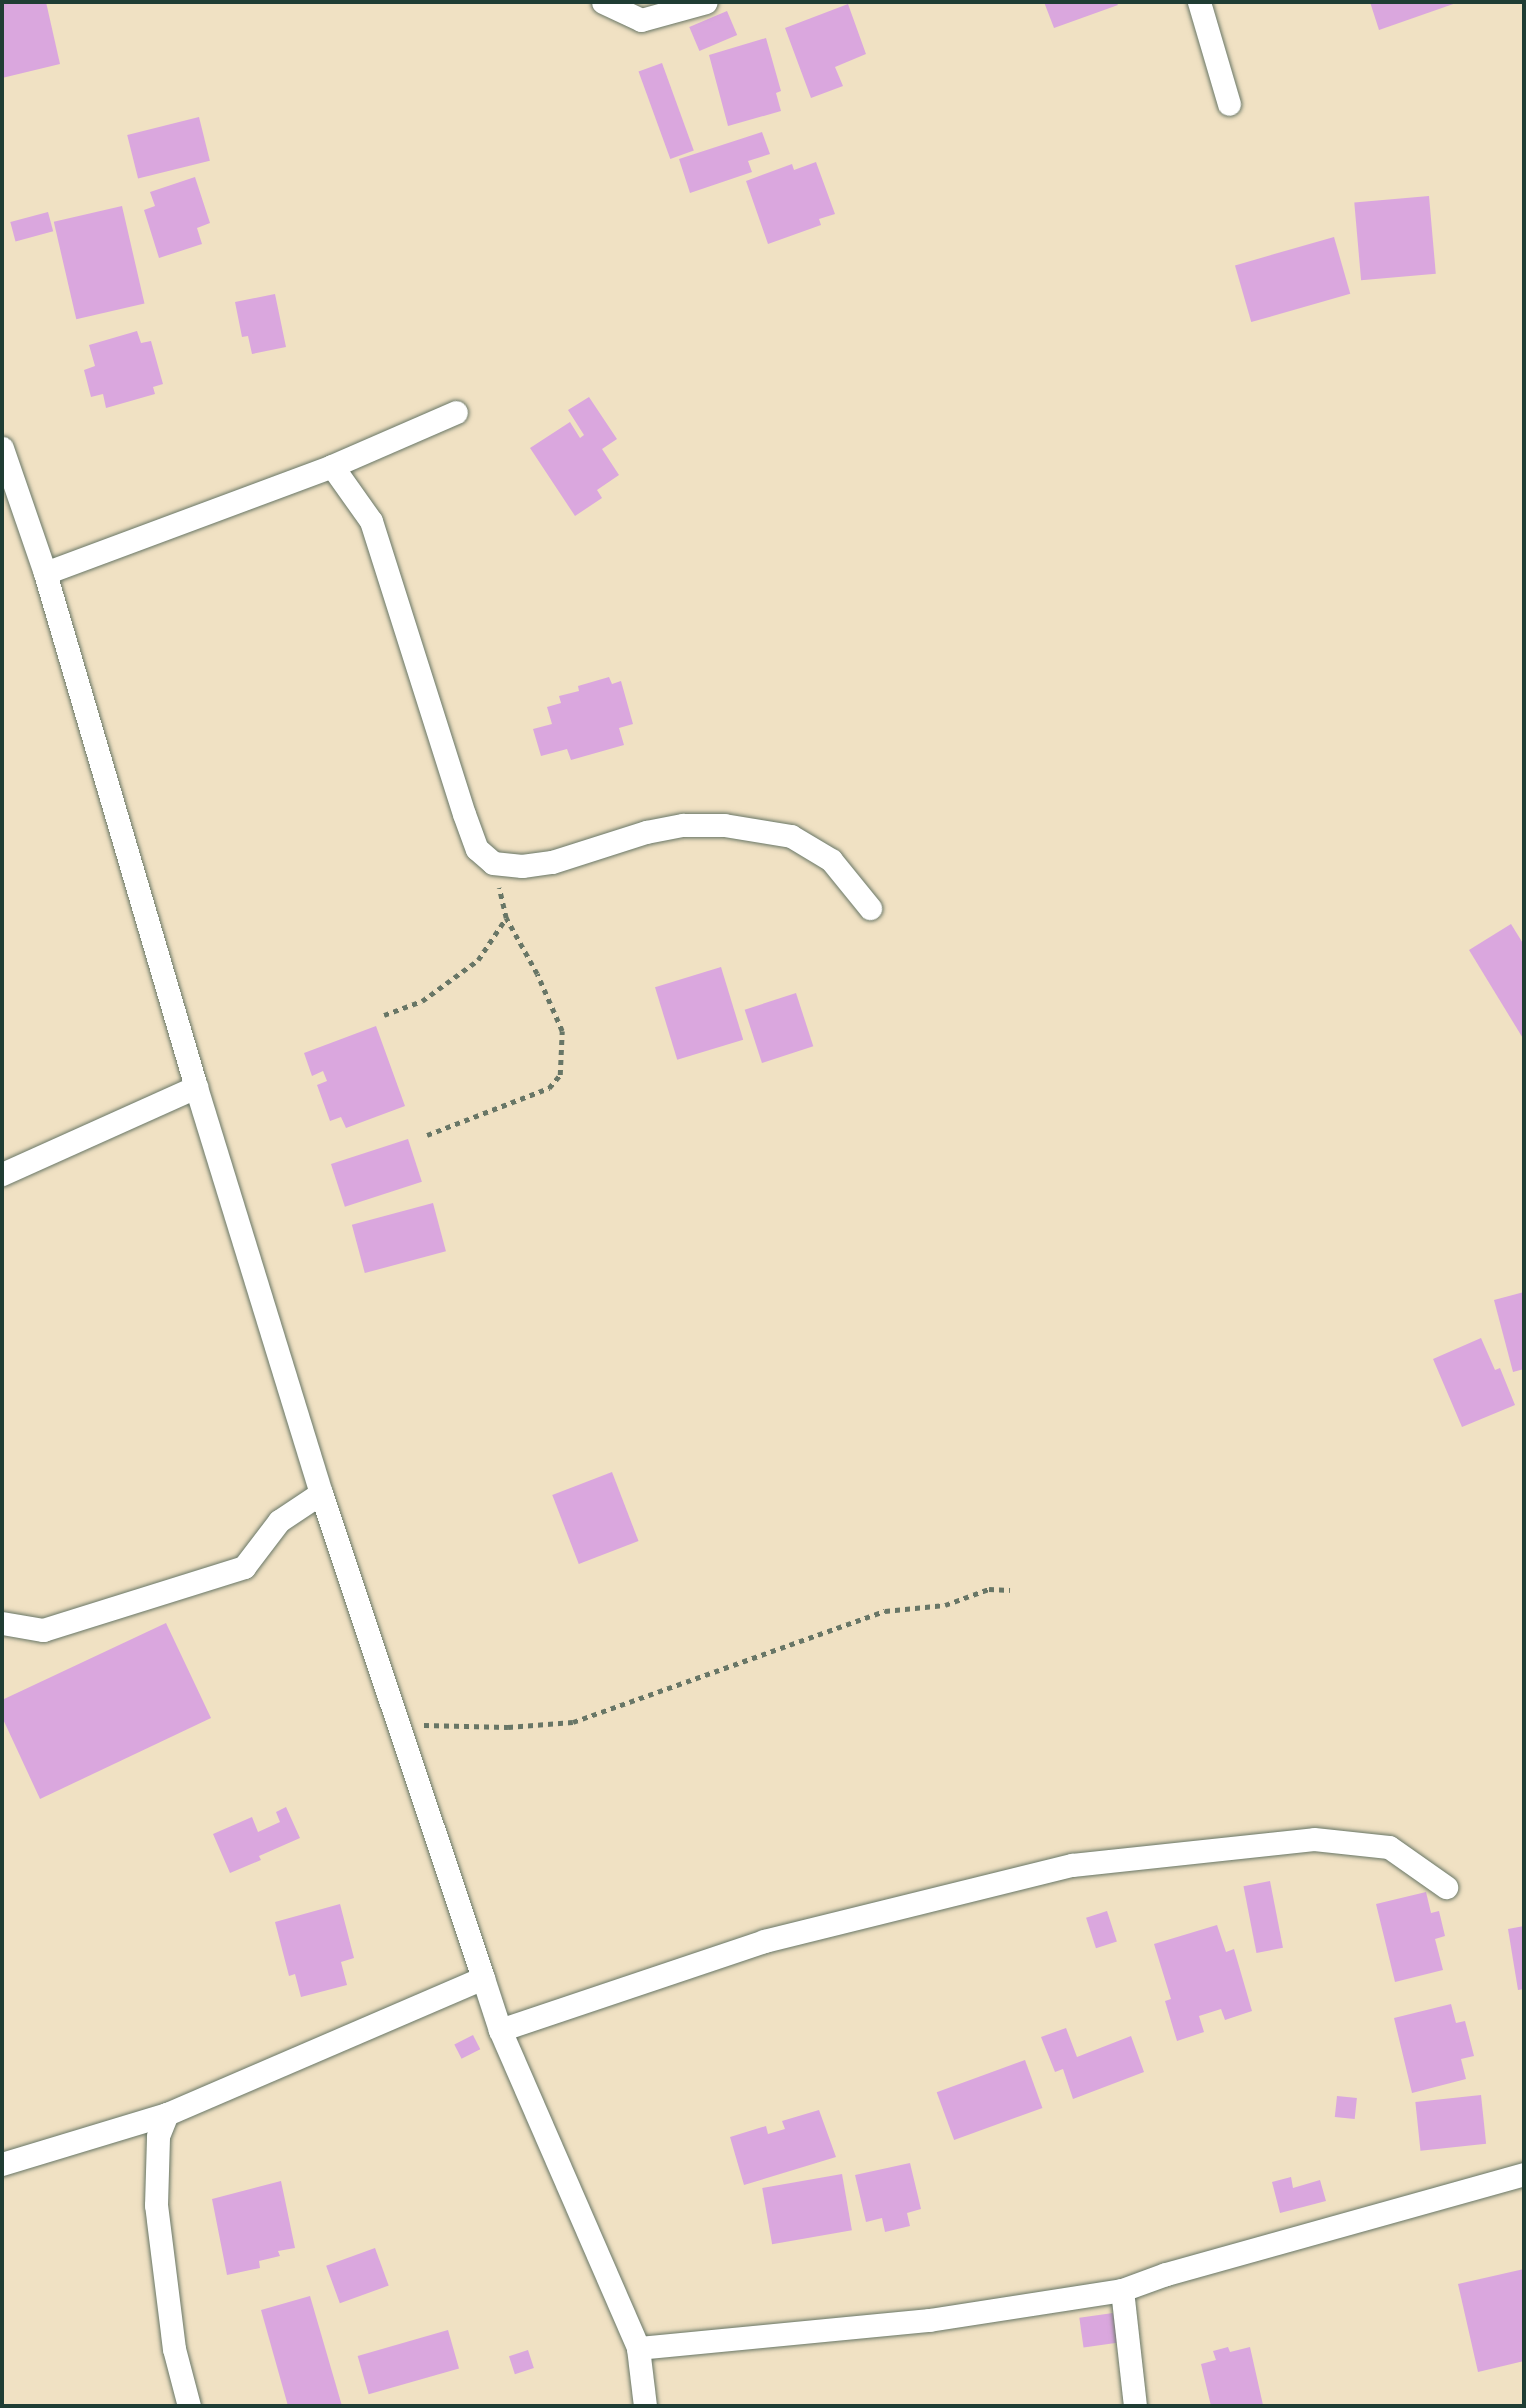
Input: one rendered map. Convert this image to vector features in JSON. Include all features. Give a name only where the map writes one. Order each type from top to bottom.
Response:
[{"type":"street","points":[[603,2],[641,20],[706,2]]},
{"type":"street","points":[[1199,2],[1229,104]]},
{"type":"street","points":[[45,573],[332,466],[456,412]]},
{"type":"street","points":[[2,448],[45,573],[196,1087],[321,1493],[500,2030],[638,2348],[645,2406]]},
{"type":"street","points":[[332,466],[371,521],[464,814],[477,849],[493,863],[522,866],[552,862],[646,832],[683,825],[724,825],[791,836],[831,860],[870,908]]},
{"type":"street","points":[[2,1174],[196,1087]]},
{"type":"street","points":[[2,1623],[43,1630],[244,1567],[279,1521],[321,1493]]},
{"type":"street","points":[[500,2030],[764,1941],[1072,1865],[1314,1839],[1389,1847],[1446,1887]]},
{"type":"street","points":[[2,2164],[167,2114],[483,1978]]},
{"type":"street","points":[[167,2114],[158,2136],[156,2206],[174,2349],[189,2406]]},
{"type":"street","points":[[638,2348],[929,2320],[1122,2290],[1166,2274],[1524,2174]]},
{"type":"street","points":[[1122,2290],[1135,2406]]},
{"type":"path","points":[[427,1135],[549,1088],[560,1075],[562,1031],[537,974],[506,918],[493,863]]},
{"type":"path","points":[[384,1015],[422,1001],[478,960],[506,918]]},
{"type":"path","points":[[398,1724],[508,1727],[573,1722],[885,1611],[944,1605],[989,1589],[1010,1590]]},
{"type":"building","points":[[2,2],[46,2],[60,64],[2,78]]},
{"type":"building","points":[[1044,2],[1116,2],[1118,5],[1054,28]]},
{"type":"building","points":[[1370,2],[1459,2],[1379,30]]},
{"type":"building","points":[[848,4],[866,54],[835,67],[843,86],[811,98],[785,28]]},
{"type":"building","points":[[727,11],[737,35],[699,51],[689,27]]},
{"type":"building","points":[[766,38],[781,91],[776,93],[781,111],[728,126],[709,55]]},
{"type":"building","points":[[662,63],[694,150],[670,159],[639,72]]},
{"type":"building","points":[[199,117],[210,161],[138,179],[127,135]]},
{"type":"building","points":[[762,132],[770,154],[748,161],[752,172],[690,193],[679,159]]},
{"type":"building","points":[[816,162],[835,214],[819,219],[821,225],[768,244],[746,181],[792,164],[794,170]]},
{"type":"building","points":[[195,177],[210,223],[197,228],[202,244],[159,258],[144,210],[155,206],[150,192]]},
{"type":"building","points":[[1429,196],[1436,274],[1361,280],[1354,203]]},
{"type":"building","points":[[122,206],[144,303],[76,319],[54,222]]},
{"type":"building","points":[[48,212],[53,231],[16,241],[10,222]]},
{"type":"building","points":[[1334,237],[1350,294],[1251,322],[1235,265]]},
{"type":"building","points":[[275,294],[286,347],[252,354],[248,336],[242,337],[235,302]]},
{"type":"building","points":[[137,331],[141,343],[151,341],[163,384],[153,387],[155,394],[106,408],[103,394],[91,397],[84,370],[95,366],[89,345]]},
{"type":"building","points":[[589,397],[617,439],[602,449],[619,475],[597,490],[602,498],[575,516],[530,448],[570,422],[580,438],[584,435],[568,410]]},
{"type":"building","points":[[609,677],[612,684],[621,681],[633,724],[619,728],[624,745],[571,760],[567,749],[541,756],[533,729],[552,724],[547,707],[561,703],[559,696],[579,691],[578,686]]},
{"type":"building","points":[[1511,924],[1524,945],[1524,1040],[1469,950]]},
{"type":"building","points":[[721,967],[743,1040],[677,1060],[655,987]]},
{"type":"building","points":[[796,993],[813,1046],[762,1063],[745,1010]]},
{"type":"building","points":[[376,1026],[405,1106],[346,1128],[341,1117],[330,1121],[317,1085],[327,1081],[323,1071],[312,1076],[304,1053]]},
{"type":"building","points":[[408,1139],[422,1182],[345,1207],[331,1164]]},
{"type":"building","points":[[433,1203],[446,1251],[365,1273],[352,1225]]},
{"type":"building","points":[[1524,1292],[1524,1369],[1513,1372],[1494,1300]]},
{"type":"building","points":[[1481,1338],[1495,1370],[1500,1368],[1515,1405],[1462,1427],[1433,1359]]},
{"type":"building","points":[[612,1472],[639,1541],[579,1564],[552,1495]]},
{"type":"building","points":[[166,1623],[211,1718],[40,1799],[2,1717],[2,1700]]},
{"type":"building","points":[[286,1807],[300,1838],[259,1856],[261,1860],[230,1873],[213,1834],[252,1817],[258,1832],[280,1822],[276,1812]]},
{"type":"building","points":[[1270,1881],[1283,1948],[1256,1953],[1243,1886]]},
{"type":"building","points":[[1426,1892],[1431,1913],[1439,1911],[1445,1936],[1435,1939],[1443,1970],[1395,1982],[1376,1904]]},
{"type":"building","points":[[340,1904],[354,1958],[341,1962],[347,1985],[301,1997],[295,1974],[289,1976],[275,1922]]},
{"type":"building","points":[[1107,1911],[1117,1941],[1096,1948],[1086,1918]]},
{"type":"building","points":[[1217,1925],[1226,1952],[1234,1949],[1252,2011],[1225,2020],[1221,2009],[1199,2016],[1204,2032],[1177,2041],[1165,2001],[1171,1999],[1154,1944]]},
{"type":"building","points":[[1524,1926],[1524,1989],[1518,1990],[1508,1929]]},
{"type":"building","points":[[1451,2004],[1456,2023],[1465,2021],[1474,2056],[1461,2059],[1466,2079],[1412,2093],[1394,2018]]},
{"type":"building","points":[[1066,2028],[1077,2057],[1131,2036],[1144,2072],[1073,2099],[1063,2069],[1055,2072],[1041,2037]]},
{"type":"building","points":[[473,2035],[480,2049],[462,2059],[454,2045]]},
{"type":"building","points":[[1025,2060],[1042,2108],[954,2140],[937,2092]]},
{"type":"building","points":[[1481,2095],[1486,2144],[1420,2151],[1415,2102]]},
{"type":"building","points":[[1337,2096],[1357,2098],[1355,2119],[1335,2117]]},
{"type":"building","points":[[819,2110],[836,2157],[744,2185],[730,2137],[766,2126],[768,2134],[785,2129],[782,2121]]},
{"type":"building","points":[[910,2163],[921,2209],[907,2213],[910,2226],[885,2232],[882,2218],[866,2222],[855,2175]]},
{"type":"building","points":[[842,2174],[852,2230],[772,2244],[762,2188]]},
{"type":"building","points":[[1291,2177],[1293,2188],[1320,2180],[1326,2201],[1280,2213],[1272,2182]]},
{"type":"building","points":[[281,2181],[295,2248],[278,2251],[280,2256],[259,2261],[260,2268],[227,2275],[212,2199]]},
{"type":"building","points":[[375,2248],[389,2286],[340,2303],[326,2266]]},
{"type":"building","points":[[1524,2269],[1524,2361],[1478,2372],[1458,2284]]},
{"type":"building","points":[[310,2296],[342,2406],[288,2406],[261,2310]]},
{"type":"building","points":[[1113,2313],[1117,2343],[1084,2347],[1079,2318]]},
{"type":"building","points":[[448,2330],[459,2368],[369,2394],[358,2356]]},
{"type":"building","points":[[1228,2347],[1230,2352],[1250,2347],[1263,2405],[1211,2406],[1201,2364],[1216,2360],[1213,2351]]},
{"type":"building","points":[[528,2350],[534,2368],[515,2374],[509,2356]]}]
